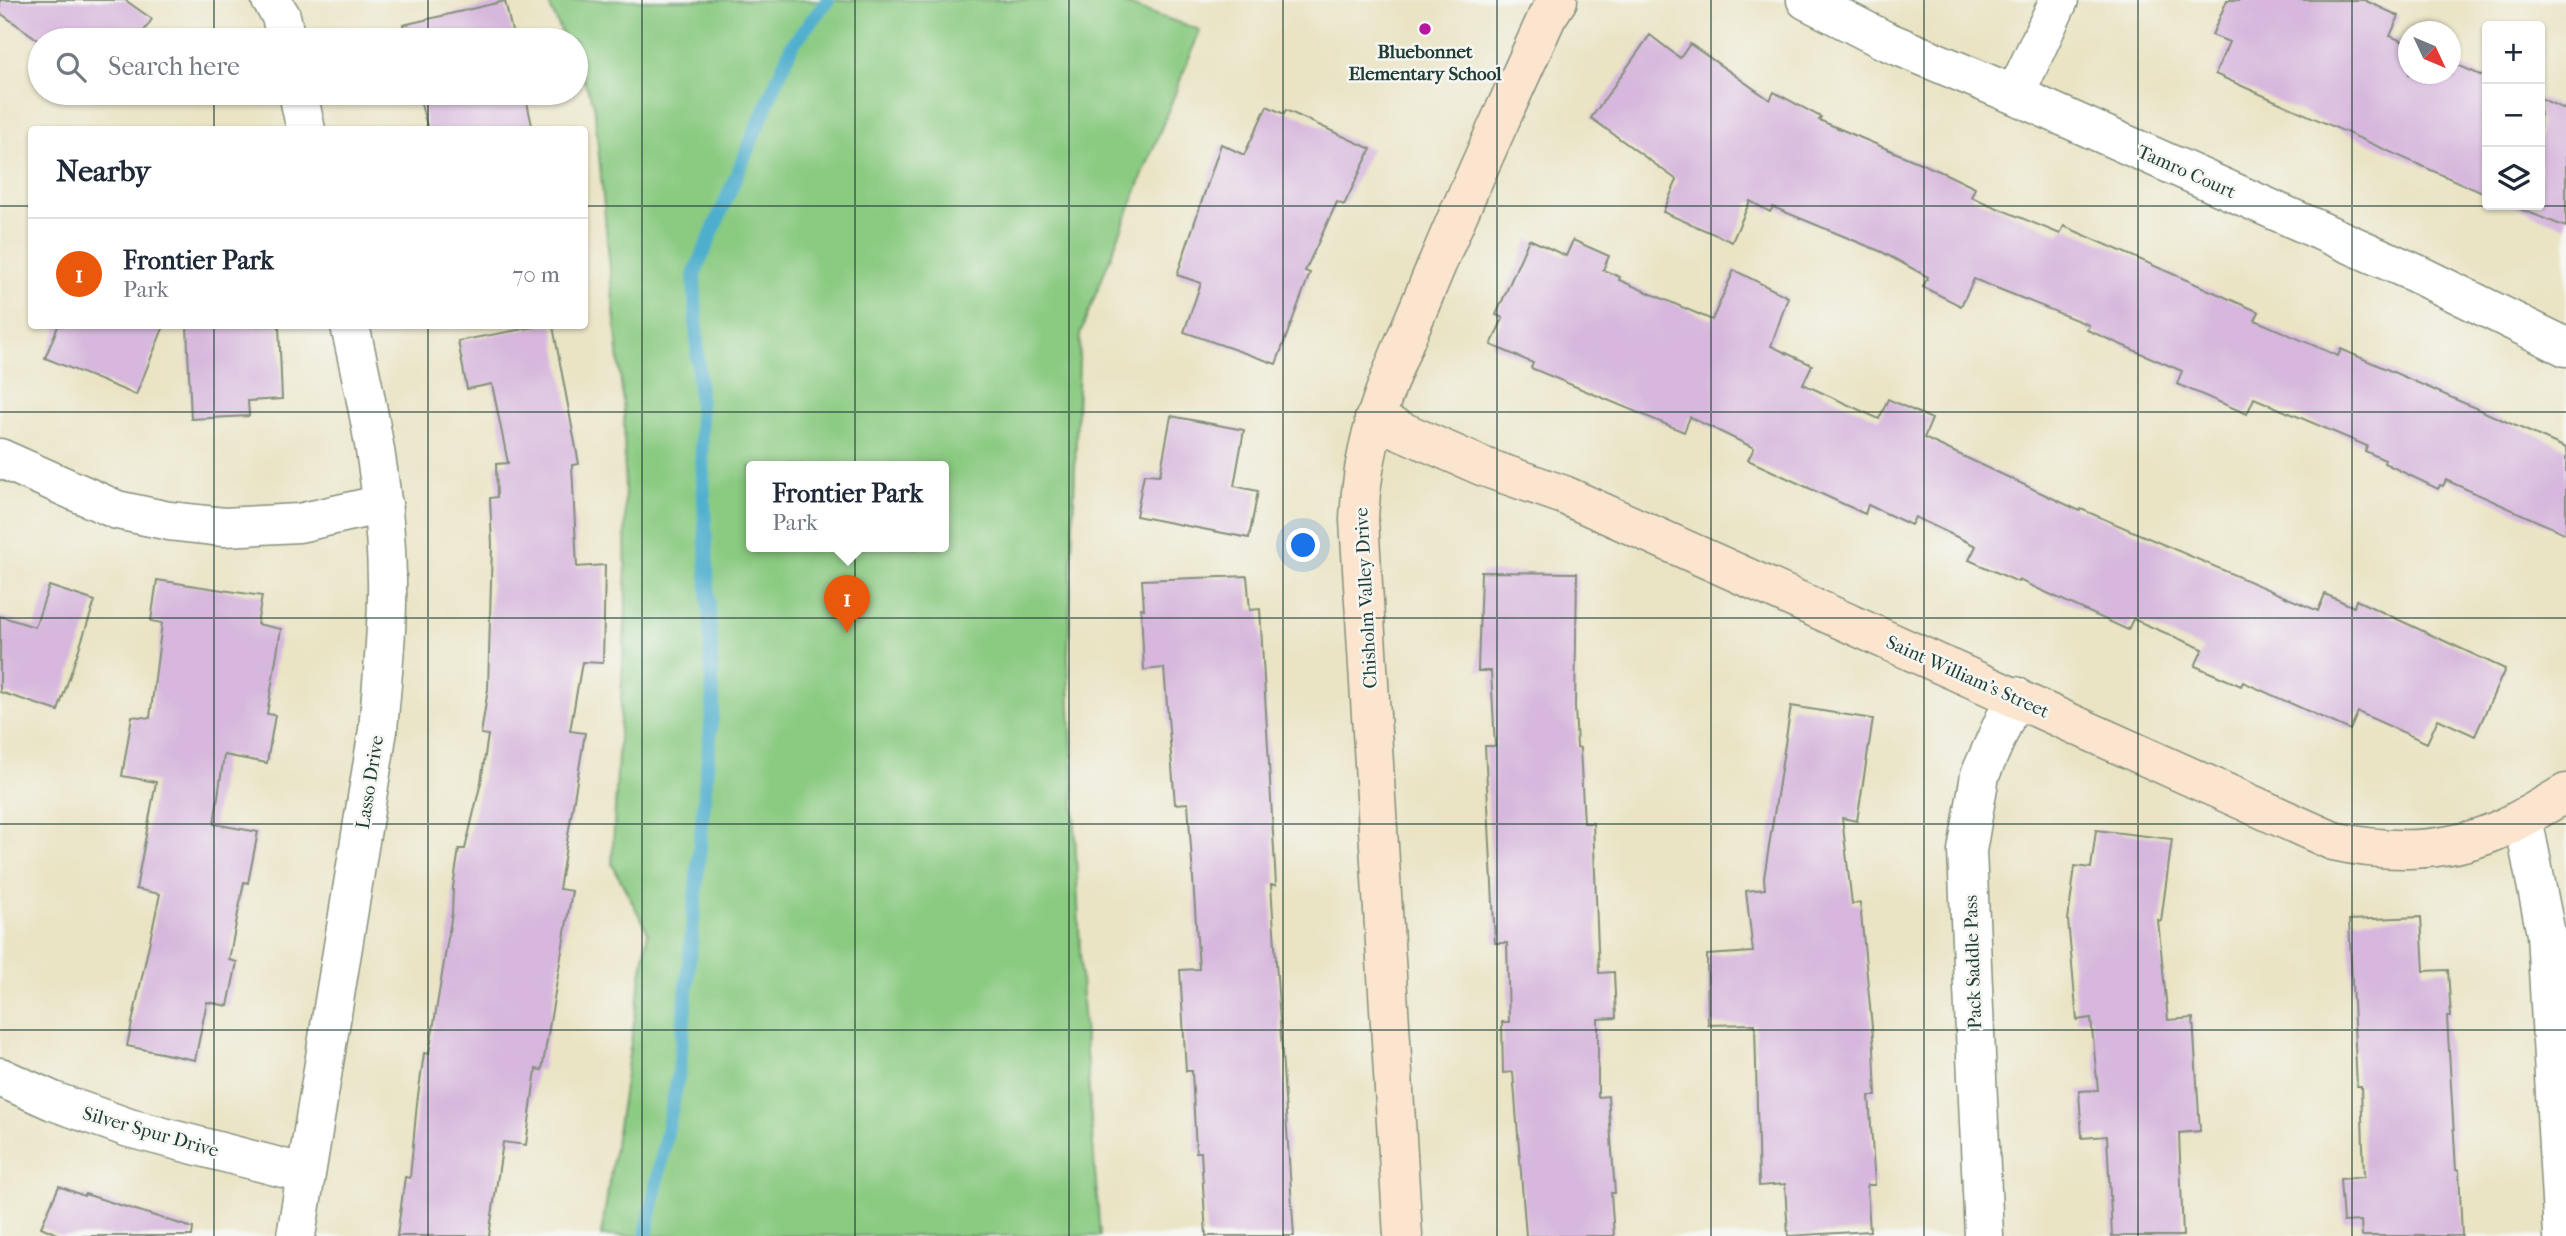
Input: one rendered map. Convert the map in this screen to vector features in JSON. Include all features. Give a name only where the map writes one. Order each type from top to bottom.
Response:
[{"type":"street","points":[[271,0],[281,16],[284,28]]},
{"type":"street","name":"Chisholm Valley Drive","points":[[1403,1236],[1359,520],[1360,485],[1382,394],[1454,220],[1558,0]]},
{"type":"street","name":"Tamro Court","points":[[1806,0],[1884,40],[2015,95],[2415,273],[2566,346]]},
{"type":"street","points":[[2015,95],[2059,0]]},
{"type":"street","points":[[301,105],[305,126]]},
{"type":"street","name":"Lasso Drive","points":[[296,1236],[377,730],[385,654],[387,580],[383,504],[367,399],[351,329]]},
{"type":"street","name":"Saint William's Street","points":[[1374,419],[1484,467],[1564,495],[2333,841],[2360,847],[2400,850],[2440,847],[2493,832],[2566,793]]},
{"type":"street","points":[[0,458],[117,510],[169,521],[224,527],[299,523],[383,504]]},
{"type":"street","name":"Pack Saddle Pass","points":[[1984,1236],[1967,851],[1980,775],[2015,696]]},
{"type":"street","points":[[2523,818],[2546,934],[2563,1236]]},
{"type":"street","name":"Silver Spur Drive","points":[[0,1077],[53,1101],[129,1128],[306,1174]]},
{"type":"green space","points":[[547,0],[1114,0],[1200,30],[1080,334],[1068,657],[1082,1000],[1100,1236],[601,1236],[648,932],[612,864],[626,609],[624,414],[594,104],[588,90],[588,28],[560,28]]},
{"type":"building","points":[[0,0],[125,0],[152,19],[146,28],[28,28],[28,33],[0,13]]},
{"type":"building","points":[[2227,0],[2364,0],[2399,16],[2390,36],[2398,39],[2398,84],[2461,84],[2461,66],[2482,76],[2482,193],[2215,74],[2229,42],[2212,35]]},
{"type":"building","points":[[505,1],[511,28],[404,28],[403,25]]},
{"type":"building","points":[[1650,35],[1680,58],[1690,44],[1770,100],[1774,92],[1821,117],[1819,120],[1946,174],[1975,188],[1971,197],[2060,234],[2064,226],[2259,312],[2255,320],[2338,356],[2341,349],[2566,448],[2566,534],[2446,480],[2438,489],[2384,463],[2385,460],[2365,451],[2367,446],[2254,398],[2247,414],[2177,384],[2182,371],[2087,330],[2089,325],[1974,279],[1961,306],[1923,287],[1928,277],[1882,252],[1773,207],[1770,212],[1750,201],[1732,242],[1663,212],[1677,180],[1591,118]]},
{"type":"building","points":[[2545,100],[2566,110],[2566,227],[2523,210],[2545,210]]},
{"type":"building","points":[[421,105],[528,105],[532,126],[427,126]]},
{"type":"building","points":[[1267,106],[1284,114],[1286,110],[1371,149],[1344,205],[1337,202],[1305,271],[1310,273],[1276,364],[1184,332],[1201,283],[1177,275],[1221,144],[1244,155]]},
{"type":"building","points":[[1529,239],[1566,256],[1573,240],[1609,256],[1603,270],[1620,277],[1619,280],[1712,320],[1734,270],[1788,297],[1771,346],[1812,365],[1803,384],[1879,419],[1888,399],[1932,419],[1924,438],[2080,511],[2081,509],[2318,611],[2325,594],[2354,607],[2356,600],[2505,669],[2475,736],[2438,719],[2427,743],[2358,712],[2350,730],[2243,682],[2241,686],[2195,666],[2203,649],[2133,619],[2128,630],[1969,560],[1976,546],[1915,517],[1911,525],[1868,505],[1865,514],[1748,460],[1754,448],[1690,417],[1684,432],[1531,368],[1533,363],[1491,345],[1503,318],[1496,315]]},
{"type":"building","points":[[57,329],[163,329],[136,395],[45,358]]},
{"type":"building","points":[[187,329],[279,329],[282,399],[248,401],[249,416],[191,419]]},
{"type":"building","points":[[524,329],[554,329],[579,464],[572,465],[577,567],[605,565],[603,663],[582,662],[570,731],[585,733],[559,889],[572,891],[542,1070],[536,1069],[526,1145],[503,1142],[489,1236],[397,1236],[405,1177],[410,1178],[424,1053],[429,1054],[452,913],[459,849],[465,849],[481,782],[488,735],[481,734],[488,689],[492,545],[490,498],[497,497],[496,464],[508,463],[492,384],[467,389],[458,341]]},
{"type":"building","points":[[1171,416],[1244,430],[1234,486],[1258,491],[1249,538],[1136,516],[1144,474],[1160,475]]},
{"type":"building","points":[[1481,572],[1577,573],[1575,707],[1584,823],[1593,823],[1599,973],[1614,972],[1616,1018],[1598,1019],[1598,1097],[1608,1096],[1615,1193],[1611,1193],[1614,1236],[1526,1236],[1513,1072],[1503,1073],[1502,1022],[1509,1022],[1507,943],[1495,943],[1485,746],[1495,746],[1491,671],[1478,671]]},
{"type":"building","points":[[1247,576],[1250,610],[1260,609],[1276,885],[1271,885],[1294,1236],[1206,1236],[1201,1152],[1196,1152],[1192,1071],[1186,1071],[1180,970],[1199,969],[1188,803],[1175,804],[1164,668],[1144,670],[1142,580]]},
{"type":"building","points":[[157,580],[262,596],[257,624],[281,629],[267,714],[275,715],[267,763],[224,755],[214,824],[258,832],[248,883],[244,882],[229,960],[237,962],[228,1006],[207,1002],[195,1060],[127,1046],[160,894],[136,889],[156,782],[122,776],[132,716],[150,718],[162,623],[151,621]]},
{"type":"building","points":[[49,586],[95,601],[58,711],[0,692],[0,616],[35,627]]},
{"type":"building","points":[[1791,706],[1873,719],[1857,821],[1842,818],[1852,904],[1860,903],[1874,1048],[1876,1096],[1869,1096],[1875,1185],[1867,1185],[1870,1231],[1788,1236],[1785,1184],[1759,1186],[1755,1024],[1708,1025],[1707,955],[1753,952],[1746,891],[1765,889],[1764,878]]},
{"type":"building","points":[[2096,830],[2172,839],[2161,921],[2158,920],[2168,1020],[2193,1018],[2200,1131],[2179,1133],[2183,1236],[2112,1236],[2107,1136],[2082,1138],[2079,1091],[2098,1090],[2091,1018],[2077,1020],[2068,920],[2075,866],[2091,868]]},
{"type":"building","points":[[2421,917],[2424,971],[2448,970],[2451,1017],[2447,1017],[2462,1236],[2362,1236],[2361,1221],[2343,1222],[2340,1179],[2364,1177],[2361,1086],[2357,1086],[2349,920]]},
{"type":"building","points":[[59,1186],[193,1228],[192,1236],[61,1236],[41,1227]]},
{"type":"waterway","points":[[646,1236],[679,1072],[713,703],[694,275],[792,45],[828,0]]},
{"type":"place","name":"Bluebonnet Elementary School","points":[[1425,29]]},
{"type":"place","name":"Frontier Park","points":[[847,633]]}]
